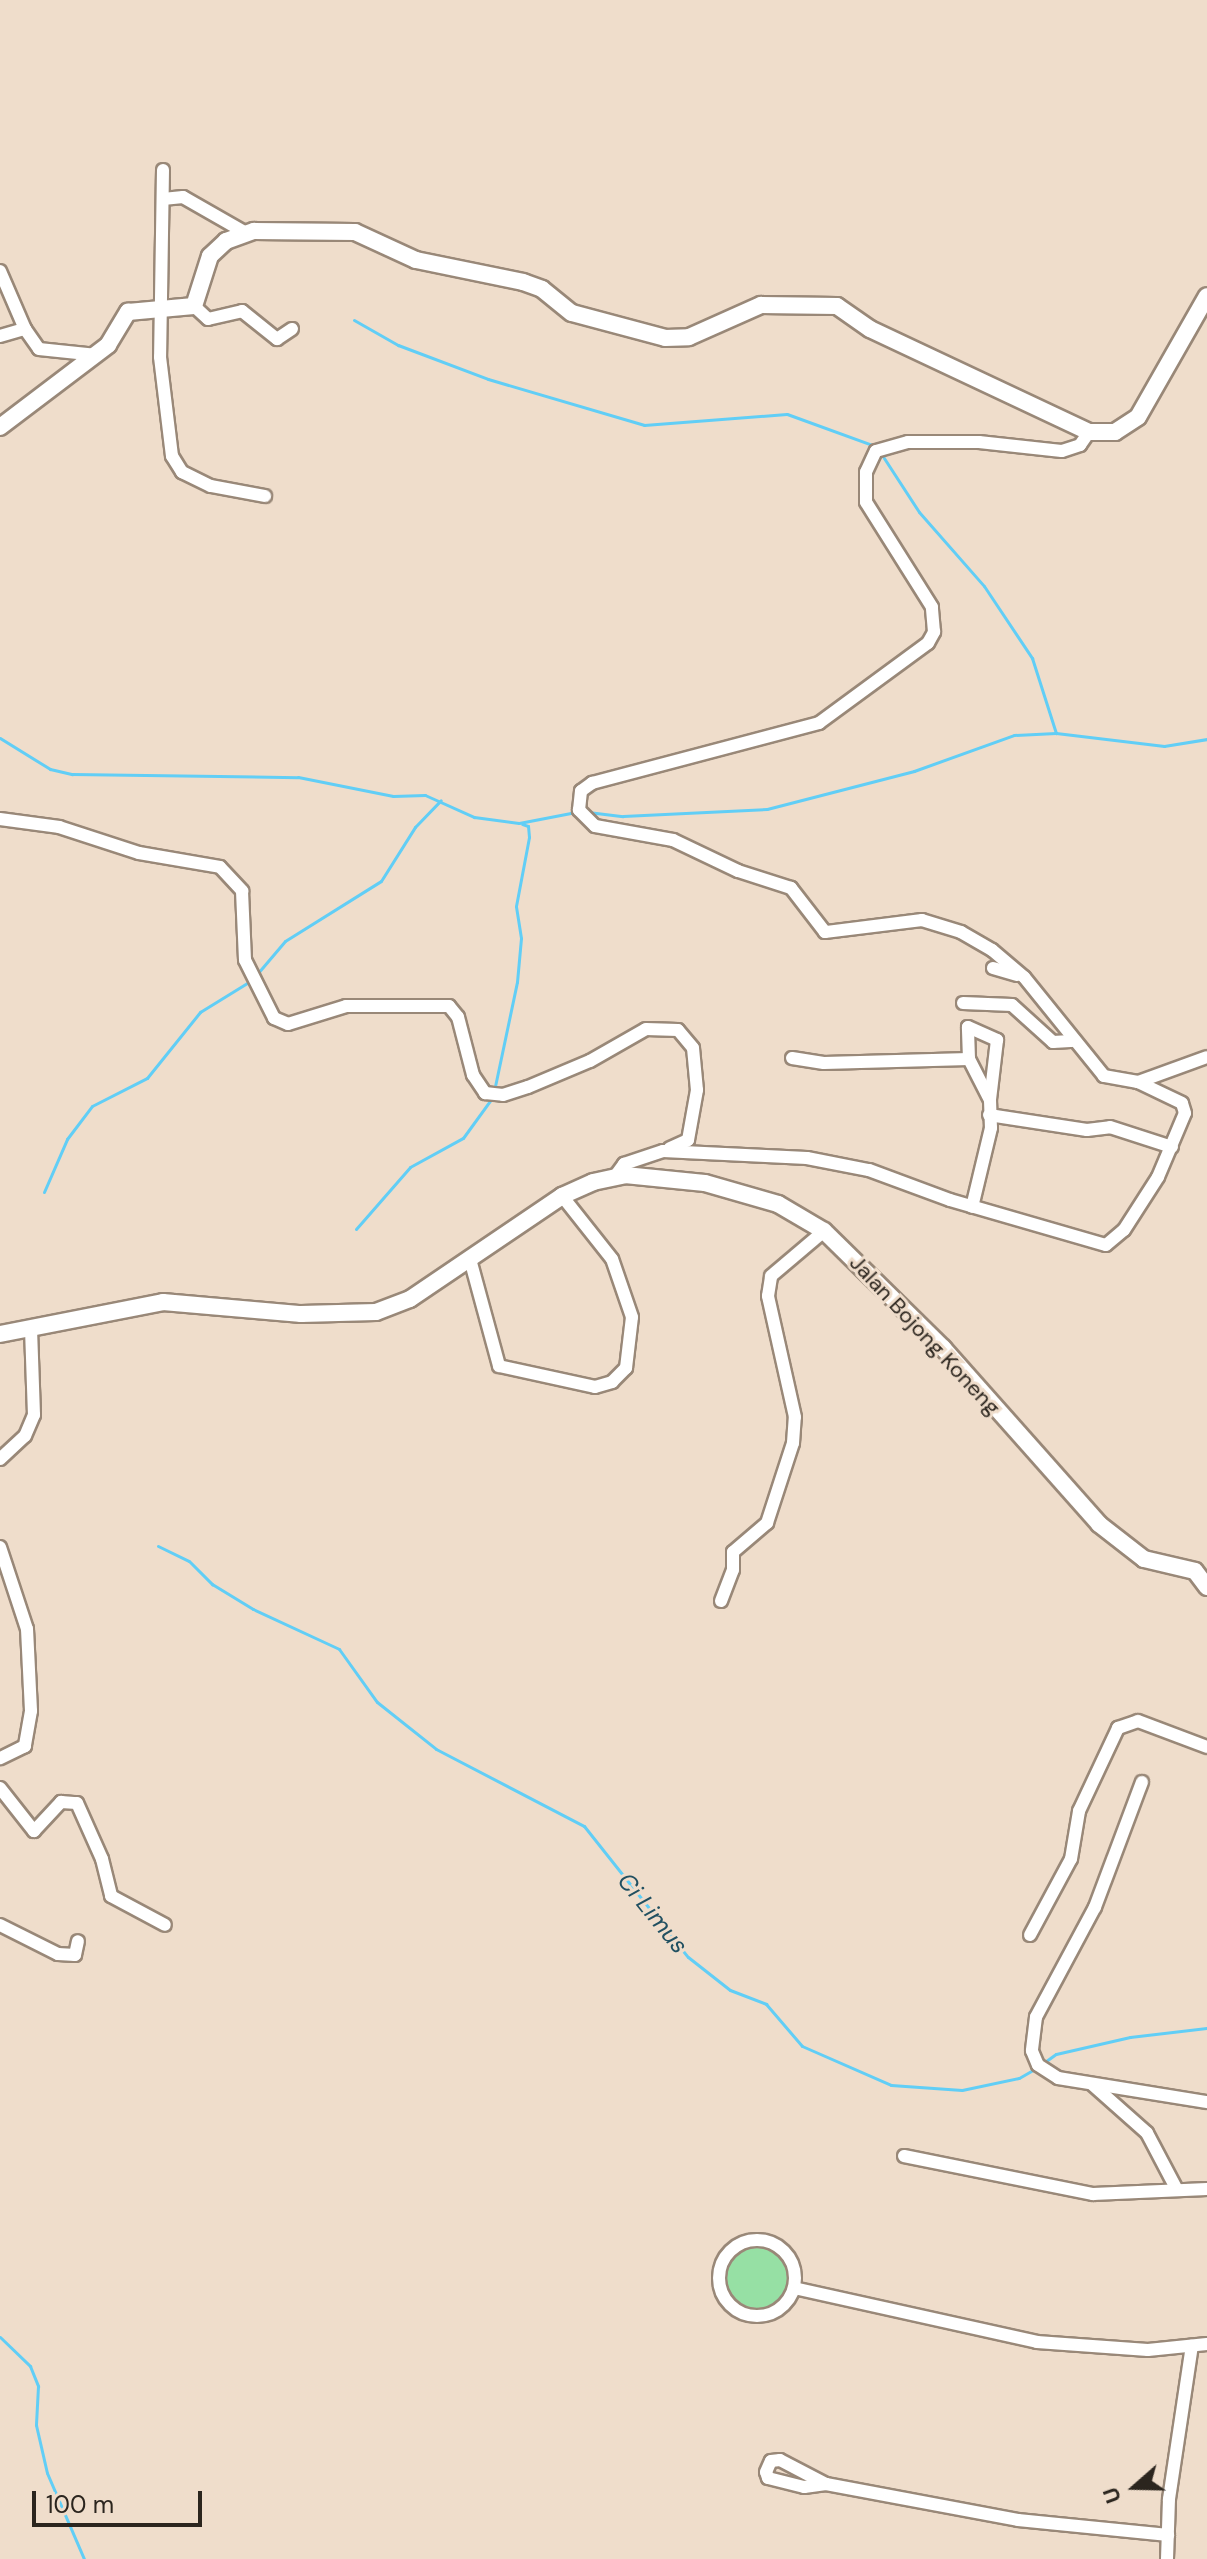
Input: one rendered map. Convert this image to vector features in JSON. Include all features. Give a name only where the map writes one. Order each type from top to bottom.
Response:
[{"type":"street","points":[[163,170],[160,308],[163,395],[176,466],[211,486],[265,496]]},
{"type":"street","points":[[163,199],[183,197],[246,233]]},
{"type":"street","points":[[194,306],[210,256],[226,241],[246,233],[355,232],[416,260],[523,282],[542,289],[572,313],[665,338],[689,337],[761,305],[837,306],[870,329],[1089,432],[1115,432],[1138,417],[1207,296]]},
{"type":"street","points":[[0,271],[25,329],[39,349],[97,355]]},
{"type":"street","points":[[0,427],[97,355],[128,312],[194,306],[208,319],[242,311],[277,339],[292,329]]},
{"type":"street","points":[[0,336],[25,329]]},
{"type":"street","points":[[663,1151],[807,1158],[869,1170],[972,1207],[1106,1245],[1124,1230],[1172,1147],[1185,1113],[1182,1103],[1138,1082],[1104,1076],[1024,977],[961,932],[922,920],[825,932],[791,888],[738,871],[673,840],[595,826],[579,810],[580,794],[592,783],[819,723],[928,643],[934,632],[932,607],[866,502],[866,472],[876,451],[908,442],[979,442],[1062,451],[1080,445],[1089,432]]},
{"type":"street","points":[[0,819],[59,827],[139,853],[220,867],[242,891],[245,960],[274,1018],[288,1024],[346,1006],[449,1006],[458,1017],[473,1075],[485,1093],[503,1095],[576,1068],[646,1029],[678,1030],[696,1057],[695,1106],[688,1140],[624,1164],[616,1175]]},
{"type":"street","points":[[993,968],[1024,977]]},
{"type":"street","points":[[963,1003],[1012,1005],[1053,1042],[1075,1041]]},
{"type":"street","points":[[972,1207],[988,1145],[997,1040],[968,1027],[969,1059],[990,1100]]},
{"type":"street","points":[[1138,1082],[1207,1057]]},
{"type":"street","points":[[792,1058],[824,1063],[969,1059]]},
{"type":"street","points":[[989,1115],[1087,1130],[1110,1127],[1172,1147]]},
{"type":"street","name":"Jalan Bojong Koneng","points":[[562,1196],[616,1175],[661,1177],[749,1193],[824,1231],[943,1348],[1079,1506],[1133,1553],[1151,1562],[1195,1571],[1207,1587]]},
{"type":"street","points":[[0,1334],[163,1302],[301,1314],[376,1312],[410,1299],[562,1196],[612,1259],[629,1306],[633,1346],[626,1368],[612,1382],[595,1387],[499,1366],[470,1259]]},
{"type":"street","points":[[721,1601],[733,1570],[733,1552],[767,1523],[793,1443],[795,1417],[768,1285],[776,1268],[824,1231]]},
{"type":"street","points":[[0,1459],[25,1436],[34,1415],[31,1330]]},
{"type":"street","points":[[0,1547],[27,1629],[31,1711],[25,1746],[0,1758]]},
{"type":"street","points":[[1030,1935],[1071,1859],[1079,1811],[1118,1728],[1138,1721],[1207,1747]]},
{"type":"street","points":[[1142,1782],[1095,1907],[1036,2017],[1032,2051],[1038,2065],[1058,2078],[1207,2102]]},
{"type":"street","points":[[0,1788],[34,1831],[61,1802],[77,1803],[102,1859],[111,1896],[165,1925]]},
{"type":"street","points":[[0,1925],[58,1954],[75,1955],[78,1941]]},
{"type":"street","points":[[1093,2085],[1147,2133],[1177,2190]]},
{"type":"street","points":[[904,2156],[1093,2194],[1207,2189]]},
{"type":"street","points":[[745,2242],[771,2243],[791,2261],[794,2288],[785,2304],[770,2314],[743,2313],[723,2295],[721,2268],[729,2252],[745,2242]]},
{"type":"street","points":[[794,2288],[1037,2342],[1148,2350],[1207,2344]]},
{"type":"street","points":[[1167,2559],[1192,2346]]},
{"type":"street","points":[[826,2484],[1018,2520],[1168,2535]]},
{"type":"green space","points":[[757,2248],[769,2250],[778,2257],[785,2266],[785,2290],[778,2299],[769,2306],[757,2308],[745,2306],[736,2299],[729,2290],[727,2278],[729,2266],[736,2257],[745,2250]]},
{"type":"waterway","points":[[354,320],[398,345],[488,379],[644,425],[787,414],[875,446]]},
{"type":"waterway","points":[[882,455],[919,512],[984,586],[1032,658],[1056,733]]},
{"type":"waterway","points":[[588,812],[623,816],[767,809],[914,771],[1014,735],[1056,733],[1164,746],[1207,739]]},
{"type":"waterway","points":[[0,738],[50,769],[72,774],[298,777],[393,796],[425,795],[474,817],[519,823],[576,812]]},
{"type":"waterway","points":[[257,974],[285,941],[381,881],[415,827],[441,800]]},
{"type":"waterway","points":[[494,1091],[517,982],[521,938],[516,906],[529,837],[528,826],[522,824]]},
{"type":"waterway","points":[[44,1192],[67,1139],[92,1106],[147,1078],[200,1012],[252,980]]},
{"type":"waterway","points":[[356,1229],[410,1167],[463,1138],[492,1098]]},
{"type":"waterway","name":"Ci Limus","points":[[158,1546],[189,1561],[212,1584],[253,1609],[339,1649],[377,1702],[436,1749],[584,1826],[688,1957],[730,1990],[766,2004],[802,2046],[891,2085],[962,2090],[1019,2078],[1036,2068]]},
{"type":"waterway","name":"Ci Limus","points":[[1042,2064],[1056,2054],[1130,2037],[1207,2028]]},
{"type":"waterway","points":[[0,2337],[30,2366],[38,2386],[36,2425],[47,2473],[84,2559]]}]
